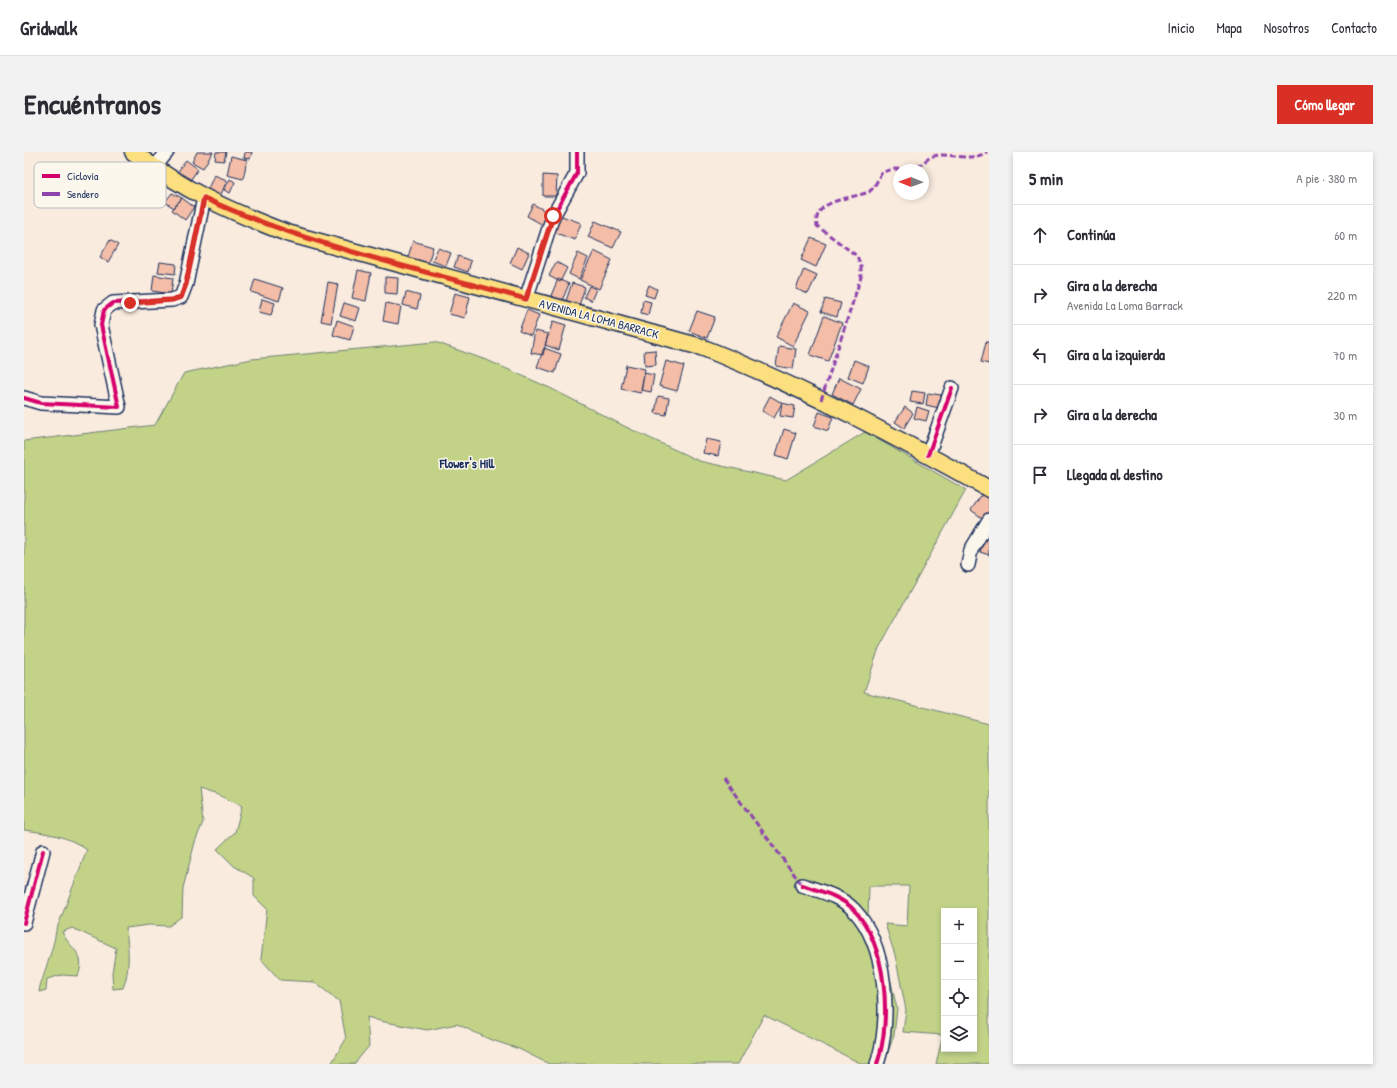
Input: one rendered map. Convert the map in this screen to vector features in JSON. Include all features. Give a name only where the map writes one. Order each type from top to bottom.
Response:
[{"type":"main road","name":"AVENIDA LA LOMA BARRACK","points":[[133,152],[146,162]]},
{"type":"main road","name":"AVENIDA LA LOMA BARRACK","points":[[166,175],[204,198],[241,215],[287,233],[701,347],[741,363],[821,400],[928,455],[989,489]]},
{"type":"street","points":[[159,162],[167,152]]},
{"type":"street","points":[[526,299],[553,216],[577,173],[577,152]]},
{"type":"street","points":[[24,398],[42,403],[119,407],[101,325],[104,310],[113,303],[172,300],[181,297],[186,284],[204,198]]},
{"type":"street","points":[[928,455],[952,388]]},
{"type":"street","points":[[968,565],[971,550],[989,520]]},
{"type":"street","points":[[24,923],[43,851]]},
{"type":"street","points":[[802,885],[829,894],[853,909],[861,919],[878,955],[886,1007],[885,1030],[877,1064]]},
{"type":"green space","points":[[435,342],[489,361],[550,388],[626,427],[699,461],[786,480],[865,432],[966,490],[879,648],[864,692],[989,724],[989,1064],[936,1064],[941,1043],[941,1052],[977,1052],[977,908],[941,908],[941,1035],[903,1032],[906,1010],[895,955],[885,924],[907,926],[909,886],[869,886],[868,919],[887,964],[897,1009],[894,1035],[884,1064],[862,1064],[764,1015],[738,1064],[549,1064],[519,1049],[489,1039],[457,1024],[427,1030],[367,1017],[369,1046],[354,1064],[331,1064],[346,1039],[339,1001],[314,982],[280,980],[261,959],[267,909],[254,896],[254,878],[234,866],[217,849],[235,832],[242,806],[221,796],[199,789],[203,822],[195,842],[183,888],[182,916],[169,926],[149,925],[126,928],[128,965],[126,980],[123,988],[113,989],[112,973],[116,948],[72,928],[62,932],[77,952],[81,962],[78,976],[62,975],[47,979],[46,990],[39,992],[56,931],[87,850],[65,838],[24,830],[24,441],[155,425],[184,373],[252,359]]},
{"type":"building","points":[[197,152],[213,152],[203,168],[192,162]]},
{"type":"building","points":[[216,152],[226,152],[224,161],[215,160]]},
{"type":"building","points":[[245,152],[252,152],[250,159],[244,158]]},
{"type":"building","points":[[231,156],[247,160],[243,179],[227,175]]},
{"type":"building","points":[[186,160],[198,169],[189,182],[177,173]]},
{"type":"building","points":[[214,175],[227,180],[220,197],[207,191]]},
{"type":"building","points":[[543,175],[557,176],[556,196],[543,196]]},
{"type":"building","points":[[230,179],[235,182],[230,193],[224,190]]},
{"type":"building","points":[[172,193],[182,198],[174,208],[166,203]]},
{"type":"building","points":[[182,198],[194,207],[185,220],[172,210]]},
{"type":"building","points":[[533,204],[549,213],[543,225],[527,216]]},
{"type":"building","points":[[559,215],[581,223],[575,240],[553,232]]},
{"type":"building","points":[[595,221],[621,232],[613,248],[588,237]]},
{"type":"building","points":[[811,238],[826,244],[816,267],[801,260]]},
{"type":"building","points":[[110,240],[118,245],[108,262],[100,257]]},
{"type":"building","points":[[413,241],[433,247],[428,263],[408,257]]},
{"type":"building","points":[[517,247],[529,253],[522,269],[510,263]]},
{"type":"building","points":[[438,248],[451,253],[446,266],[432,261]]},
{"type":"building","points":[[594,251],[612,260],[599,289],[580,280]]},
{"type":"building","points":[[578,253],[588,258],[579,279],[569,274]]},
{"type":"building","points":[[458,256],[471,261],[468,272],[454,267]]},
{"type":"building","points":[[160,262],[176,264],[175,274],[158,272]]},
{"type":"building","points":[[556,262],[567,268],[560,282],[549,276]]},
{"type":"building","points":[[804,269],[817,275],[808,294],[796,289]]},
{"type":"building","points":[[358,270],[371,273],[366,301],[352,298]]},
{"type":"building","points":[[154,275],[173,278],[171,294],[152,291]]},
{"type":"building","points":[[385,277],[398,278],[397,294],[385,293]]},
{"type":"building","points":[[255,279],[283,288],[279,301],[251,292]]},
{"type":"building","points":[[558,279],[569,284],[561,303],[550,298]]},
{"type":"building","points":[[328,282],[338,284],[331,323],[321,321]]},
{"type":"building","points":[[572,283],[585,287],[578,309],[565,304]]},
{"type":"building","points":[[649,285],[657,289],[654,298],[645,295]]},
{"type":"building","points":[[589,286],[596,289],[591,301],[584,297]]},
{"type":"building","points":[[406,292],[420,296],[417,309],[403,305]]},
{"type":"building","points":[[455,293],[470,297],[465,318],[449,314]]},
{"type":"building","points":[[262,299],[275,303],[271,315],[259,312]]},
{"type":"building","points":[[825,299],[841,303],[837,317],[821,312]]},
{"type":"building","points":[[643,300],[651,302],[648,315],[641,313]]},
{"type":"building","points":[[344,303],[360,308],[356,321],[340,316]]},
{"type":"building","points":[[386,303],[401,306],[398,324],[383,321]]},
{"type":"building","points":[[793,303],[810,311],[793,346],[776,337]]},
{"type":"building","points":[[527,310],[539,315],[531,336],[519,331]]},
{"type":"building","points":[[697,311],[715,317],[707,338],[689,331]]},
{"type":"building","points":[[824,316],[842,323],[828,361],[810,355]]},
{"type":"building","points":[[337,320],[354,326],[350,340],[333,335]]},
{"type":"building","points":[[553,321],[566,325],[559,350],[545,345]]},
{"type":"building","points":[[535,331],[548,334],[543,355],[531,353]]},
{"type":"building","points":[[986,342],[989,342],[989,364],[981,362]]},
{"type":"building","points":[[779,346],[796,349],[793,369],[776,366]]},
{"type":"building","points":[[544,348],[561,354],[555,373],[537,367]]},
{"type":"building","points":[[655,350],[656,365],[645,366],[644,351]]},
{"type":"building","points":[[854,360],[869,366],[863,383],[848,377]]},
{"type":"building","points":[[666,361],[684,366],[677,391],[659,386]]},
{"type":"building","points":[[626,365],[645,369],[641,393],[621,389]]},
{"type":"building","points":[[644,373],[654,375],[651,392],[641,390]]},
{"type":"building","points":[[839,378],[861,389],[853,405],[832,394]]},
{"type":"building","points":[[912,391],[925,393],[923,404],[910,402]]},
{"type":"building","points":[[928,393],[941,395],[939,408],[926,405]]},
{"type":"building","points":[[658,396],[669,398],[666,415],[655,413]]},
{"type":"building","points":[[770,396],[782,403],[774,418],[762,411]]},
{"type":"building","points":[[782,403],[795,406],[793,418],[780,416]]},
{"type":"building","points":[[905,407],[913,413],[904,428],[895,422]]},
{"type":"building","points":[[917,407],[929,411],[926,421],[914,418]]},
{"type":"building","points":[[819,412],[833,417],[828,431],[814,426]]},
{"type":"building","points":[[784,429],[796,433],[788,459],[776,455]]},
{"type":"building","points":[[706,439],[721,442],[718,456],[703,453]]},
{"type":"building","points":[[982,494],[989,498],[989,514],[985,520],[971,510]]},
{"type":"building","points":[[987,533],[989,533],[989,555],[980,552]]},
{"type":"marked path","points":[[921,164],[934,156],[947,155],[974,157],[987,152]]},
{"type":"marked path","points":[[821,400],[861,277],[861,266],[857,256],[817,226],[817,217],[820,210],[827,205],[869,192],[874,187],[882,172],[893,169]]},
{"type":"marked path","points":[[723,778],[802,885]]},
{"type":"cycle path","points":[[526,299],[553,216],[577,173],[577,152]]},
{"type":"cycle path","points":[[24,398],[41,403],[119,407],[101,325],[104,310],[113,303],[172,300],[181,297],[186,284],[204,198]]},
{"type":"cycle path","points":[[928,455],[952,388]]},
{"type":"cycle path","points":[[24,923],[43,851]]},
{"type":"cycle path","points":[[802,885],[830,894],[849,905],[865,925],[874,943],[884,984],[885,1005],[882,1046],[877,1064]]},
{"type":"district","name":"Flower's Hill","points":[[467,463]]},
{"type":"route","points":[[130,303],[172,300],[181,297],[186,284],[204,198],[241,215],[287,233],[526,299],[553,216]]}]
